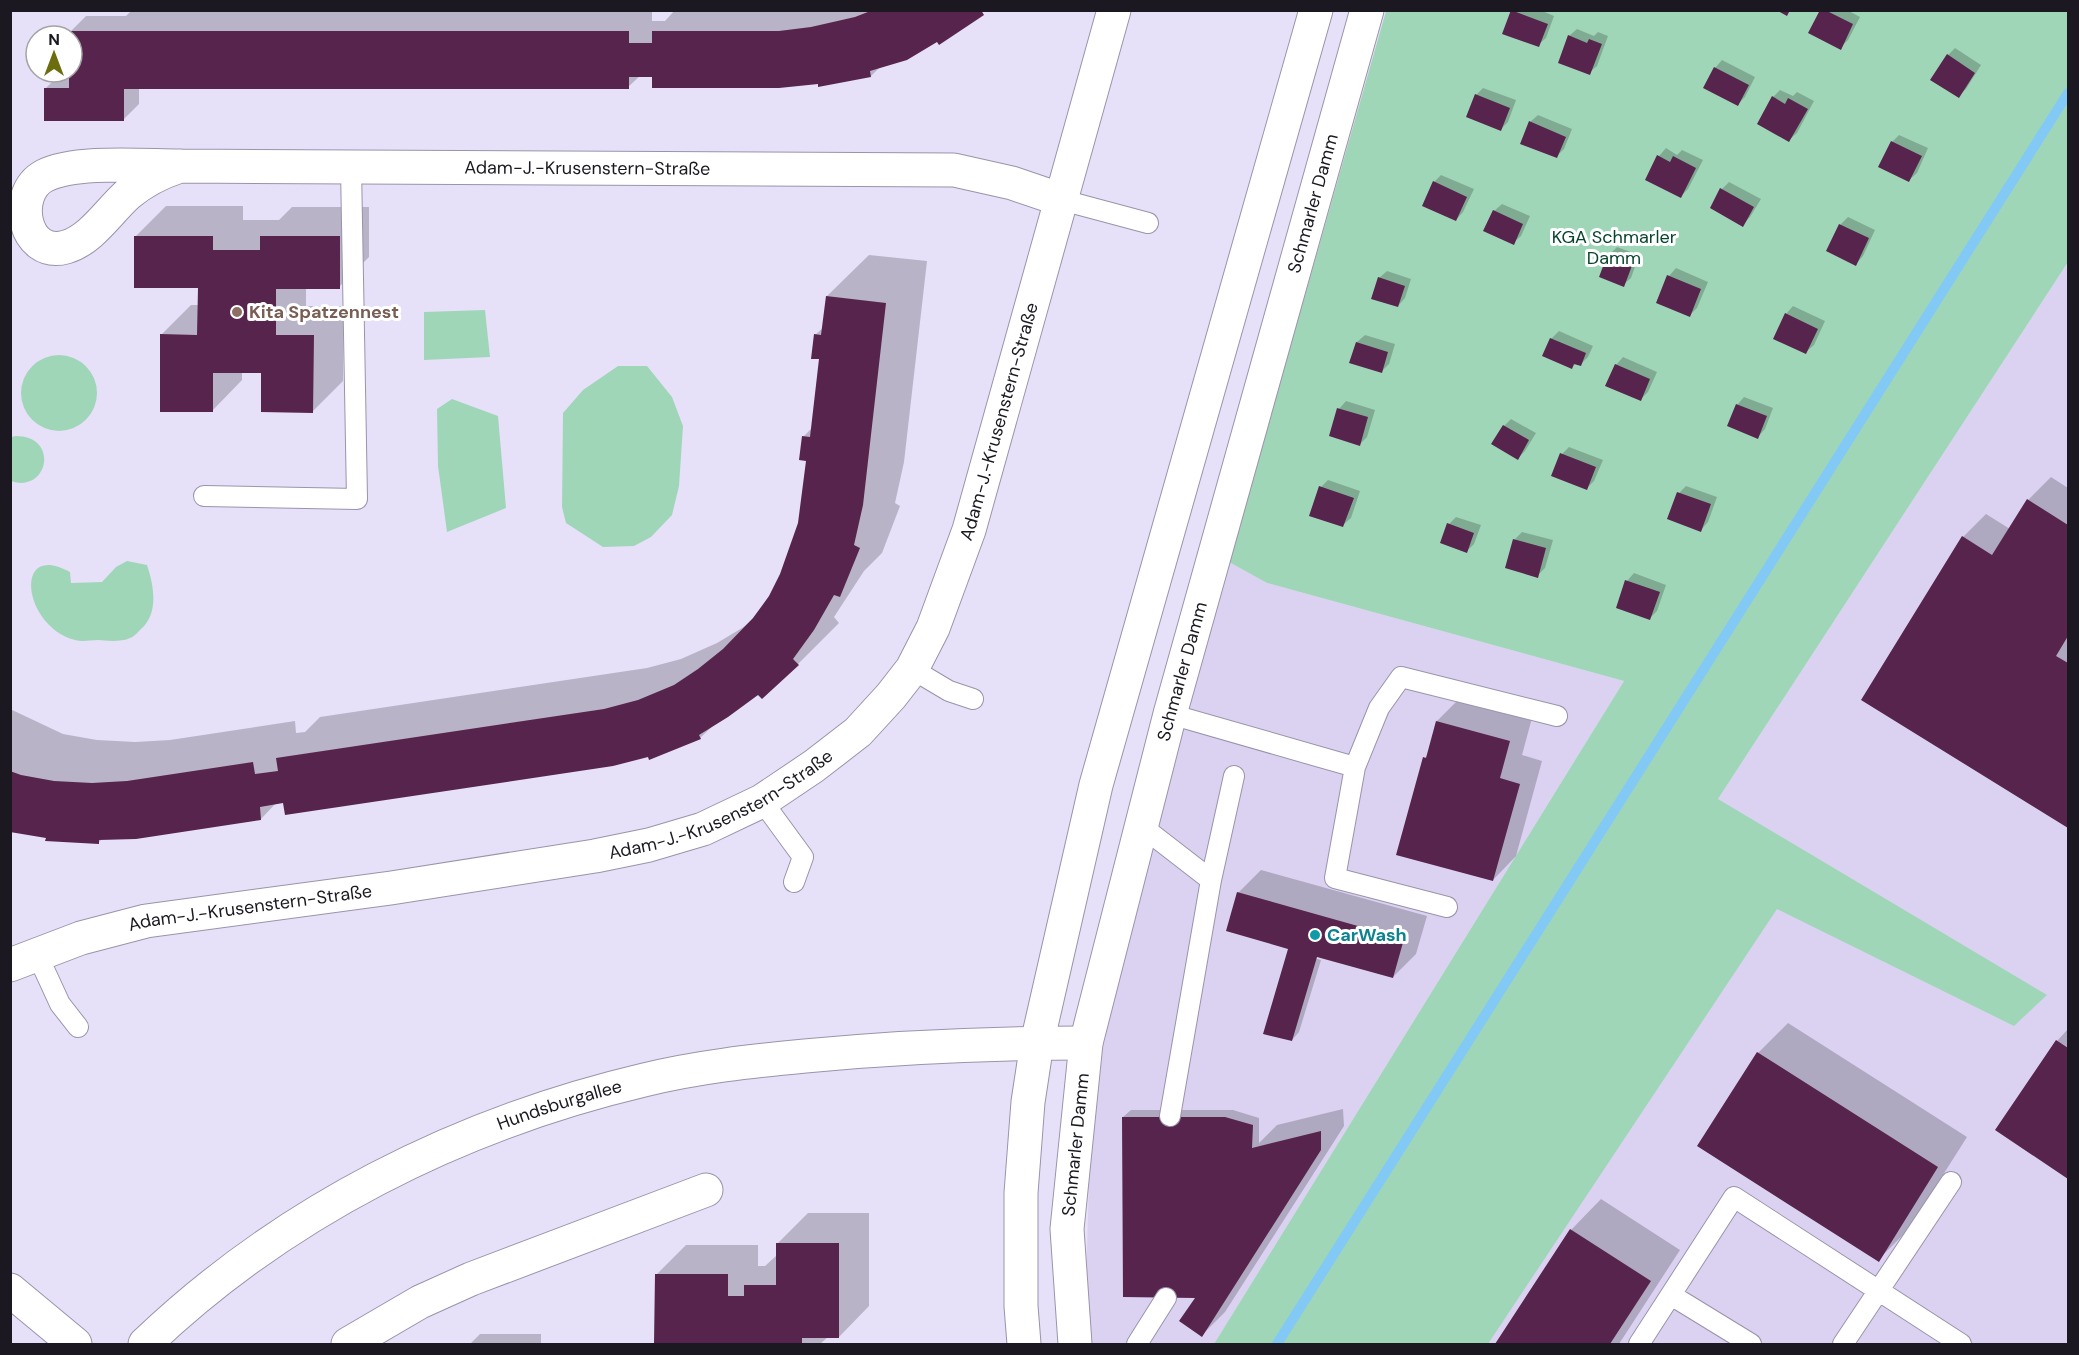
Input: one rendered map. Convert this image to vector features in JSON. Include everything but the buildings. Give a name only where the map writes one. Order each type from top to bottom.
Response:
[{"type":"street","name":"Adam-J.-Krusenstern-Straße","points":[[24,959],[81,938],[146,921],[402,886],[595,856],[649,845],[703,830],[762,801],[814,766],[858,732],[912,669],[941,608],[969,530],[1114,10]]},
{"type":"street","points":[[1024,1344],[1021,1306],[1021,1193],[1028,1102],[1037,1043],[1096,785],[1316,10]]},
{"type":"street","name":"Schmarler Damm","points":[[1075,1344],[1067,1229],[1086,1043],[1170,714],[1367,10]]},
{"type":"street","name":"Adam-J.-Krusenstern-Straße","points":[[180,166],[954,170],[1012,183],[1062,200]]},
{"type":"street","name":"Hundsburgallee","points":[[145,1344],[229,1272],[309,1216],[398,1166],[479,1131],[556,1103],[646,1079],[751,1061],[876,1049],[1086,1043]]},
{"type":"street","points":[[348,1344],[420,1302],[471,1279],[706,1190]]},
{"type":"street","points":[[10,1290],[75,1344]]},
{"type":"lane","points":[[204,496],[357,499],[351,167]]},
{"type":"lane","points":[[1062,200],[1148,223]]},
{"type":"lane","points":[[912,669],[949,691],[973,699]]},
{"type":"lane","points":[[1446,907],[1335,878],[1355,767],[1379,708],[1401,677],[1557,716]]},
{"type":"lane","points":[[1170,714],[1355,767]]},
{"type":"lane","points":[[1170,1116],[1211,880],[1234,776]]},
{"type":"lane","points":[[762,801],[803,857],[794,882]]},
{"type":"lane","points":[[1140,825],[1211,880]]},
{"type":"lane","points":[[24,959],[78,1027]]},
{"type":"lane","points":[[1843,1344],[1951,1182]]},
{"type":"lane","points":[[1639,1344],[1734,1197],[1961,1344]]},
{"type":"lane","points":[[1671,1295],[1751,1344]]},
{"type":"lane","points":[[1137,1344],[1166,1298]]},
{"type":"shaded area","points":[[2068,262],[2068,1344],[1341,1344],[1718,799]]},
{"type":"shaded area","points":[[1229,562],[1267,583],[1624,681],[1214,1344],[1091,1344],[1086,1290],[1089,1177],[1103,1048],[1156,826]]},
{"type":"green space","name":"KGA Schmarler Damm","points":[[1386,11],[2068,11],[2068,262],[1718,799],[2047,995],[2014,1026],[1777,909],[1488,1344],[1214,1344],[1624,681],[1267,583],[1229,562]]},
{"type":"green space","points":[[485,310],[490,357],[424,360],[424,312]]},
{"type":"green space","points":[[52,355],[66,355],[80,361],[91,372],[97,386],[94,408],[86,420],[66,431],[52,431],[38,425],[27,414],[21,400],[21,386],[27,372],[38,361]]},
{"type":"green space","points":[[618,366],[647,366],[672,397],[683,426],[679,486],[672,515],[651,537],[634,546],[603,547],[566,523],[562,507],[563,413],[583,390]]},
{"type":"green space","points":[[452,399],[498,416],[506,508],[447,532],[438,466],[437,409]]},
{"type":"green space","points":[[11,437],[30,438],[39,445],[44,454],[44,463],[40,472],[34,479],[24,483],[11,481]]},
{"type":"green space","points":[[127,561],[147,565],[153,590],[151,615],[147,623],[131,637],[114,641],[75,640],[57,632],[44,619],[35,604],[31,589],[33,576],[39,567],[52,565],[70,572],[71,583],[102,582],[116,567]]},
{"type":"waterway","points":[[1277,1344],[2068,93]]},
{"type":"place","name":"Kita Spatzennest","points":[[237,312]]},
{"type":"place","name":"CarWash","points":[[1315,935]]}]
